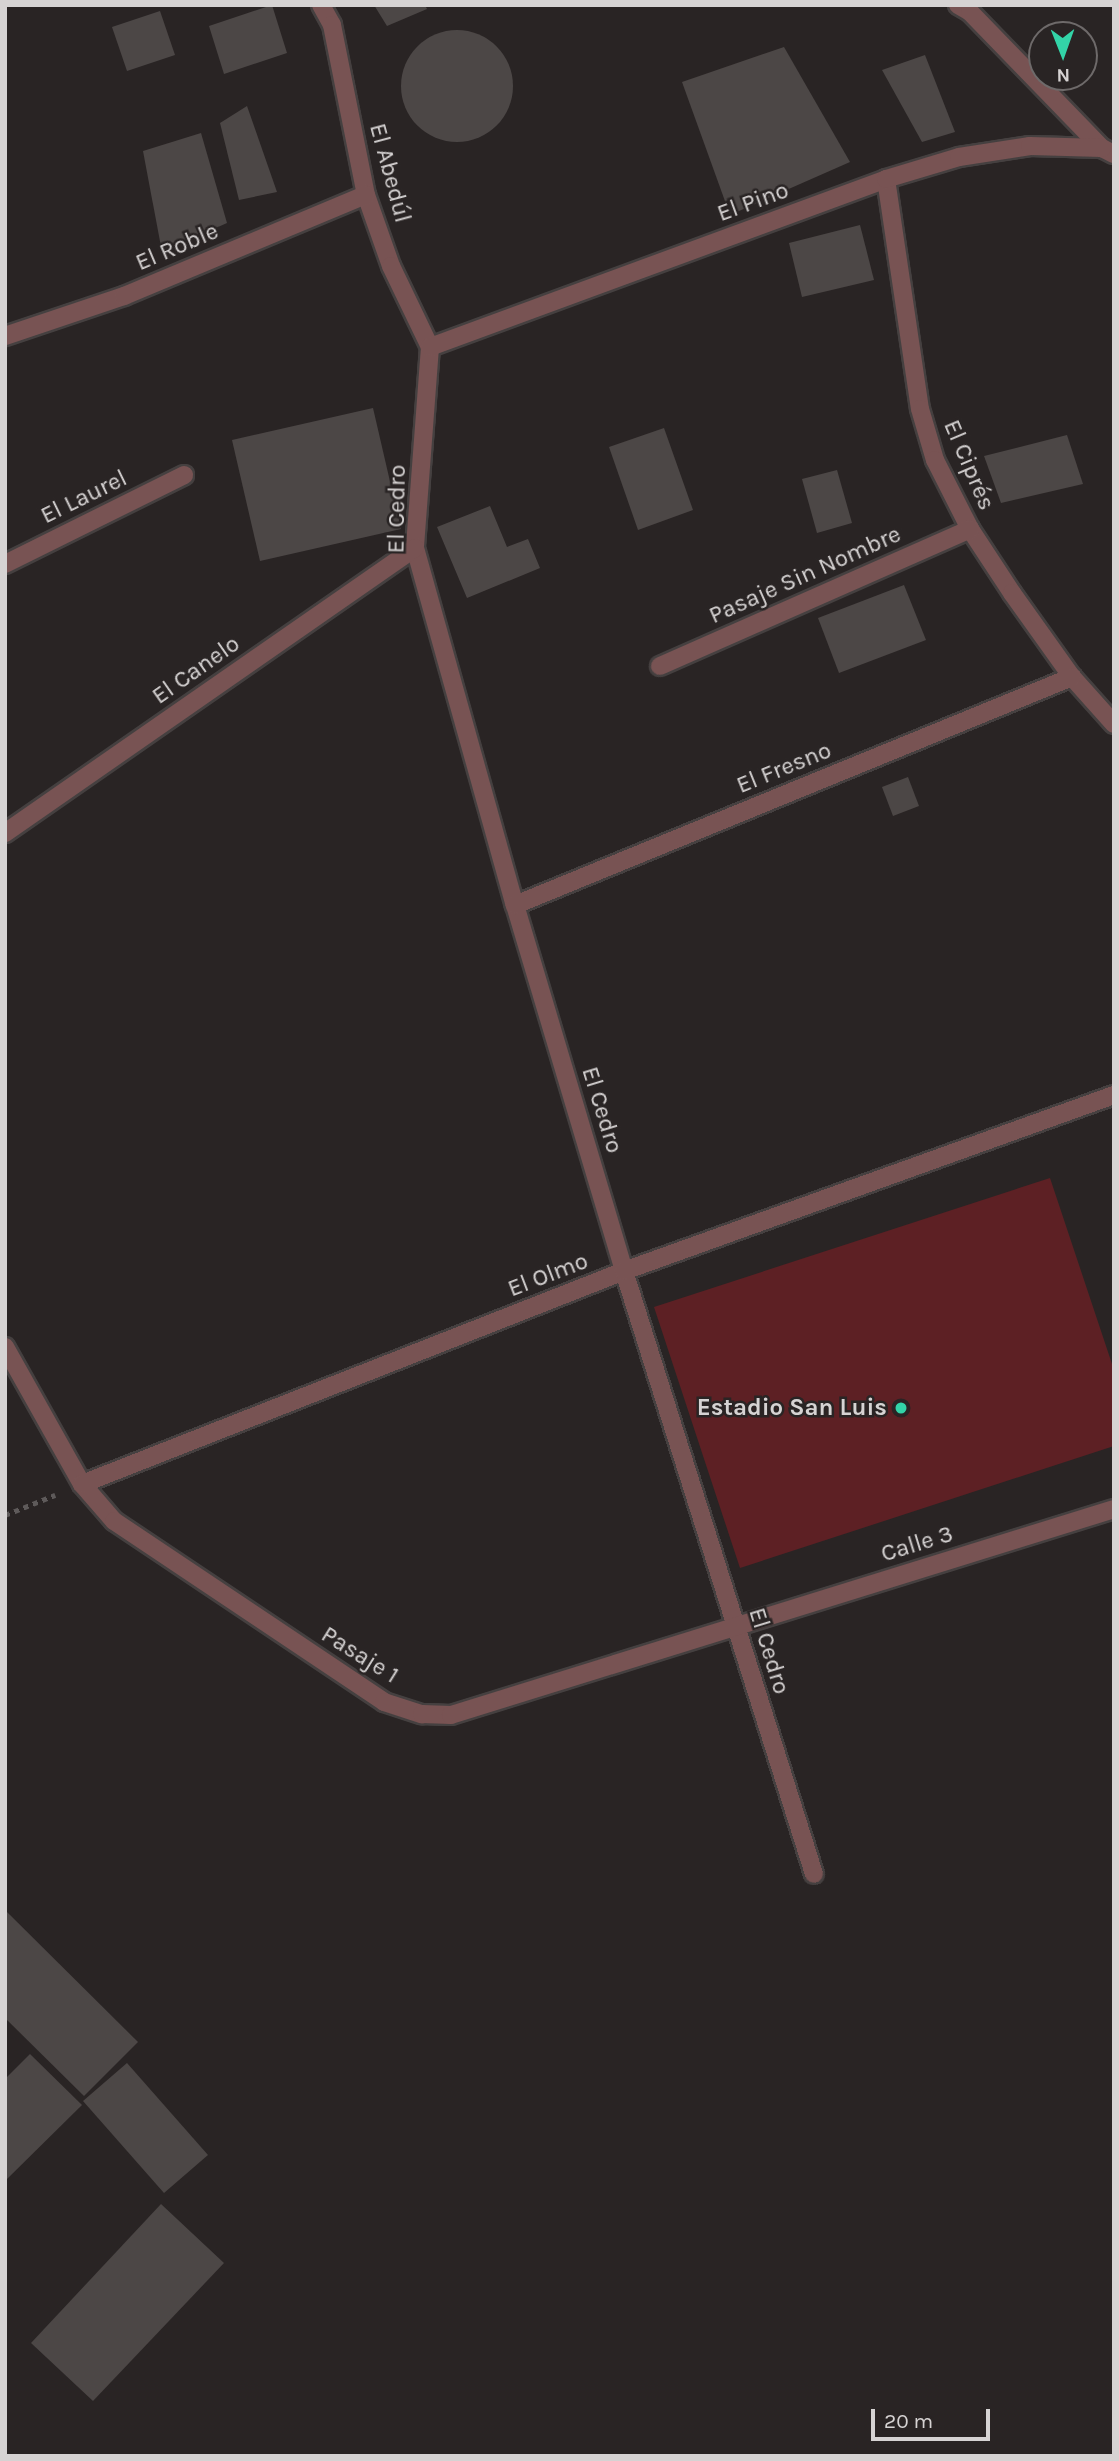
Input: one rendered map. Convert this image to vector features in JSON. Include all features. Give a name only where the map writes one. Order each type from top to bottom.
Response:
[{"type":"street","name":"El Abedúl","points":[[321,5],[332,25],[366,195],[391,266],[430,347]]},
{"type":"street","points":[[958,5],[970,12],[1108,151]]},
{"type":"street","name":"El Pino","points":[[430,347],[886,179],[958,157],[1030,146],[1108,151]]},
{"type":"street","name":"El Ciprés","points":[[886,179],[920,409],[935,460],[970,529],[1072,677],[1114,724]]},
{"type":"street","name":"El Roble","points":[[5,336],[124,296],[366,195]]},
{"type":"street","name":"El Cedro","points":[[430,347],[415,548],[515,905],[624,1271],[814,1874]]},
{"type":"street","name":"El Laurel","points":[[5,564],[184,475]]},
{"type":"street","name":"Pasaje Sin Nombre","points":[[660,666],[970,529]]},
{"type":"street","name":"El Canelo","points":[[5,833],[415,548]]},
{"type":"street","name":"El Fresno","points":[[515,905],[1072,677]]},
{"type":"street","name":"El Olmo","points":[[82,1484],[624,1271],[1114,1095]]},
{"type":"street","name":"Pasaje 1","points":[[5,1347],[82,1484],[114,1521],[384,1702],[422,1714],[451,1715],[735,1625]]},
{"type":"street","name":"Calle 3","points":[[735,1625],[1114,1509]]},
{"type":"path","points":[[5,1515],[82,1484]]},
{"type":"shaded area","name":"Estadio San Luis","points":[[1050,1178],[1114,1370],[1114,1446],[740,1568],[654,1307]]},
{"type":"building","points":[[272,5],[287,53],[224,74],[209,26]]},
{"type":"building","points":[[374,5],[425,5],[427,9],[387,26]]},
{"type":"building","points":[[160,11],[175,55],[127,71],[112,27]]},
{"type":"building","points":[[457,30],[478,34],[497,46],[509,65],[513,86],[509,107],[497,126],[478,138],[457,142],[436,138],[417,126],[405,107],[401,86],[405,65],[417,46],[436,34]]},
{"type":"building","points":[[784,47],[850,162],[730,215],[682,82]]},
{"type":"building","points":[[925,55],[955,132],[922,142],[882,70]]},
{"type":"building","points":[[247,106],[277,192],[239,200],[220,123]]},
{"type":"building","points":[[201,133],[227,223],[162,252],[143,151]]},
{"type":"building","points":[[860,225],[874,280],[802,297],[789,243]]},
{"type":"building","points":[[373,408],[401,529],[260,561],[232,440]]},
{"type":"building","points":[[664,428],[693,510],[638,530],[609,447]]},
{"type":"building","points":[[1067,435],[1083,484],[1001,503],[984,456]]},
{"type":"building","points":[[837,470],[852,523],[817,533],[802,479]]},
{"type":"building","points":[[490,506],[507,547],[528,539],[540,568],[467,598],[437,527]]},
{"type":"building","points":[[904,585],[926,640],[839,673],[818,618]]},
{"type":"building","points":[[908,777],[919,806],[893,816],[882,787]]},
{"type":"building","points":[[5,1910],[138,2042],[84,2096],[5,2018]]},
{"type":"building","points":[[30,2054],[82,2105],[5,2181],[5,2079]]},
{"type":"building","points":[[127,2063],[208,2155],[164,2193],[83,2101]]},
{"type":"building","points":[[161,2204],[224,2263],[93,2401],[31,2343]]},
{"type":"place","name":"Estadio San Luis","points":[[901,1408]]}]
